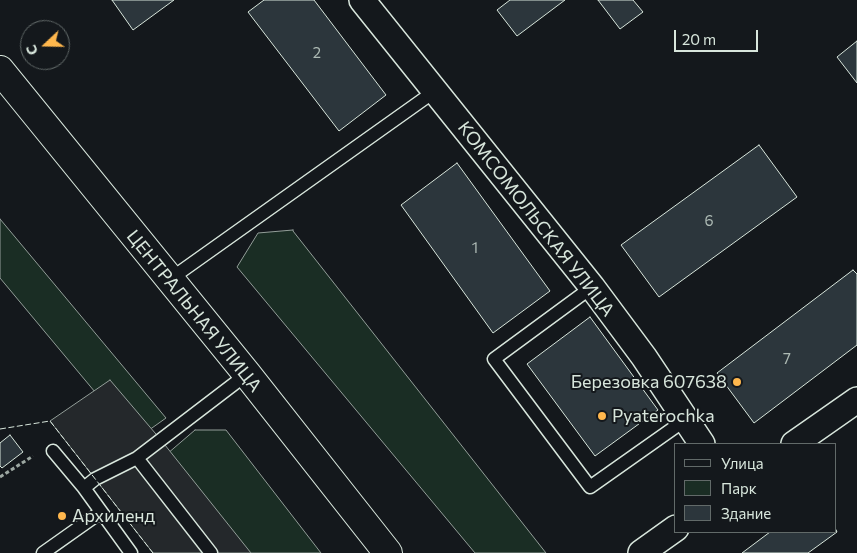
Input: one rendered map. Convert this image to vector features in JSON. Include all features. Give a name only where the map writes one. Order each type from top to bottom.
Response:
[{"type":"main road","name":"ЦЕНТРАЛЬНАЯ УЛИЦА","points":[[0,70],[388,553]]},
{"type":"street","name":"КОМСОМОЛЬСКАЯ УЛИЦА","points":[[362,0],[592,287],[644,357],[701,443]]},
{"type":"street","points":[[795,443],[857,400]]},
{"type":"lane","points":[[169,280],[435,91]]},
{"type":"lane","points":[[592,287],[494,359],[590,487],[685,420]]},
{"type":"lane","points":[[84,488],[95,479],[137,458],[246,374]]},
{"type":"lane","points":[[53,451],[84,488],[131,553]]},
{"type":"lane","points":[[137,458],[211,553]]},
{"type":"lane","points":[[43,553],[100,512]]},
{"type":"path","points":[[0,477],[31,457],[53,451]]},
{"type":"green space","points":[[0,219],[166,418],[135,440],[0,278]]},
{"type":"green space","points":[[293,230],[546,553],[475,553],[237,267],[258,233]]},
{"type":"green space","points":[[195,430],[226,430],[321,553],[233,553],[160,460]]},
{"type":"shaded area","points":[[110,380],[161,440],[251,553],[153,553],[50,421]]},
{"type":"building","points":[[112,0],[174,0],[133,30]]},
{"type":"building","points":[[264,0],[314,0],[386,95],[339,131],[248,12]]},
{"type":"building","points":[[510,0],[565,0],[517,36],[497,10]]},
{"type":"building","points":[[598,0],[633,0],[643,12],[620,29]]},
{"type":"building","points":[[857,41],[857,83],[837,57]]},
{"type":"building","points":[[759,145],[797,197],[659,297],[621,245]]},
{"type":"building","points":[[457,163],[550,291],[493,333],[401,205]]},
{"type":"building","points":[[853,270],[857,274],[857,345],[754,423],[717,373]]},
{"type":"building","points":[[590,317],[658,410],[595,456],[527,364]]},
{"type":"building","points":[[10,435],[23,452],[2,468],[0,466],[0,443]]},
{"type":"building","points":[[769,533],[836,533],[808,553],[742,553]]},
{"type":"fence","points":[[0,429],[50,421],[153,553]]},
{"type":"place","name":"Березовка 607638","points":[[737,382]]},
{"type":"place","name":"Pyaterochka","points":[[602,416]]},
{"type":"place","name":"Архиленд","points":[[62,516]]}]
